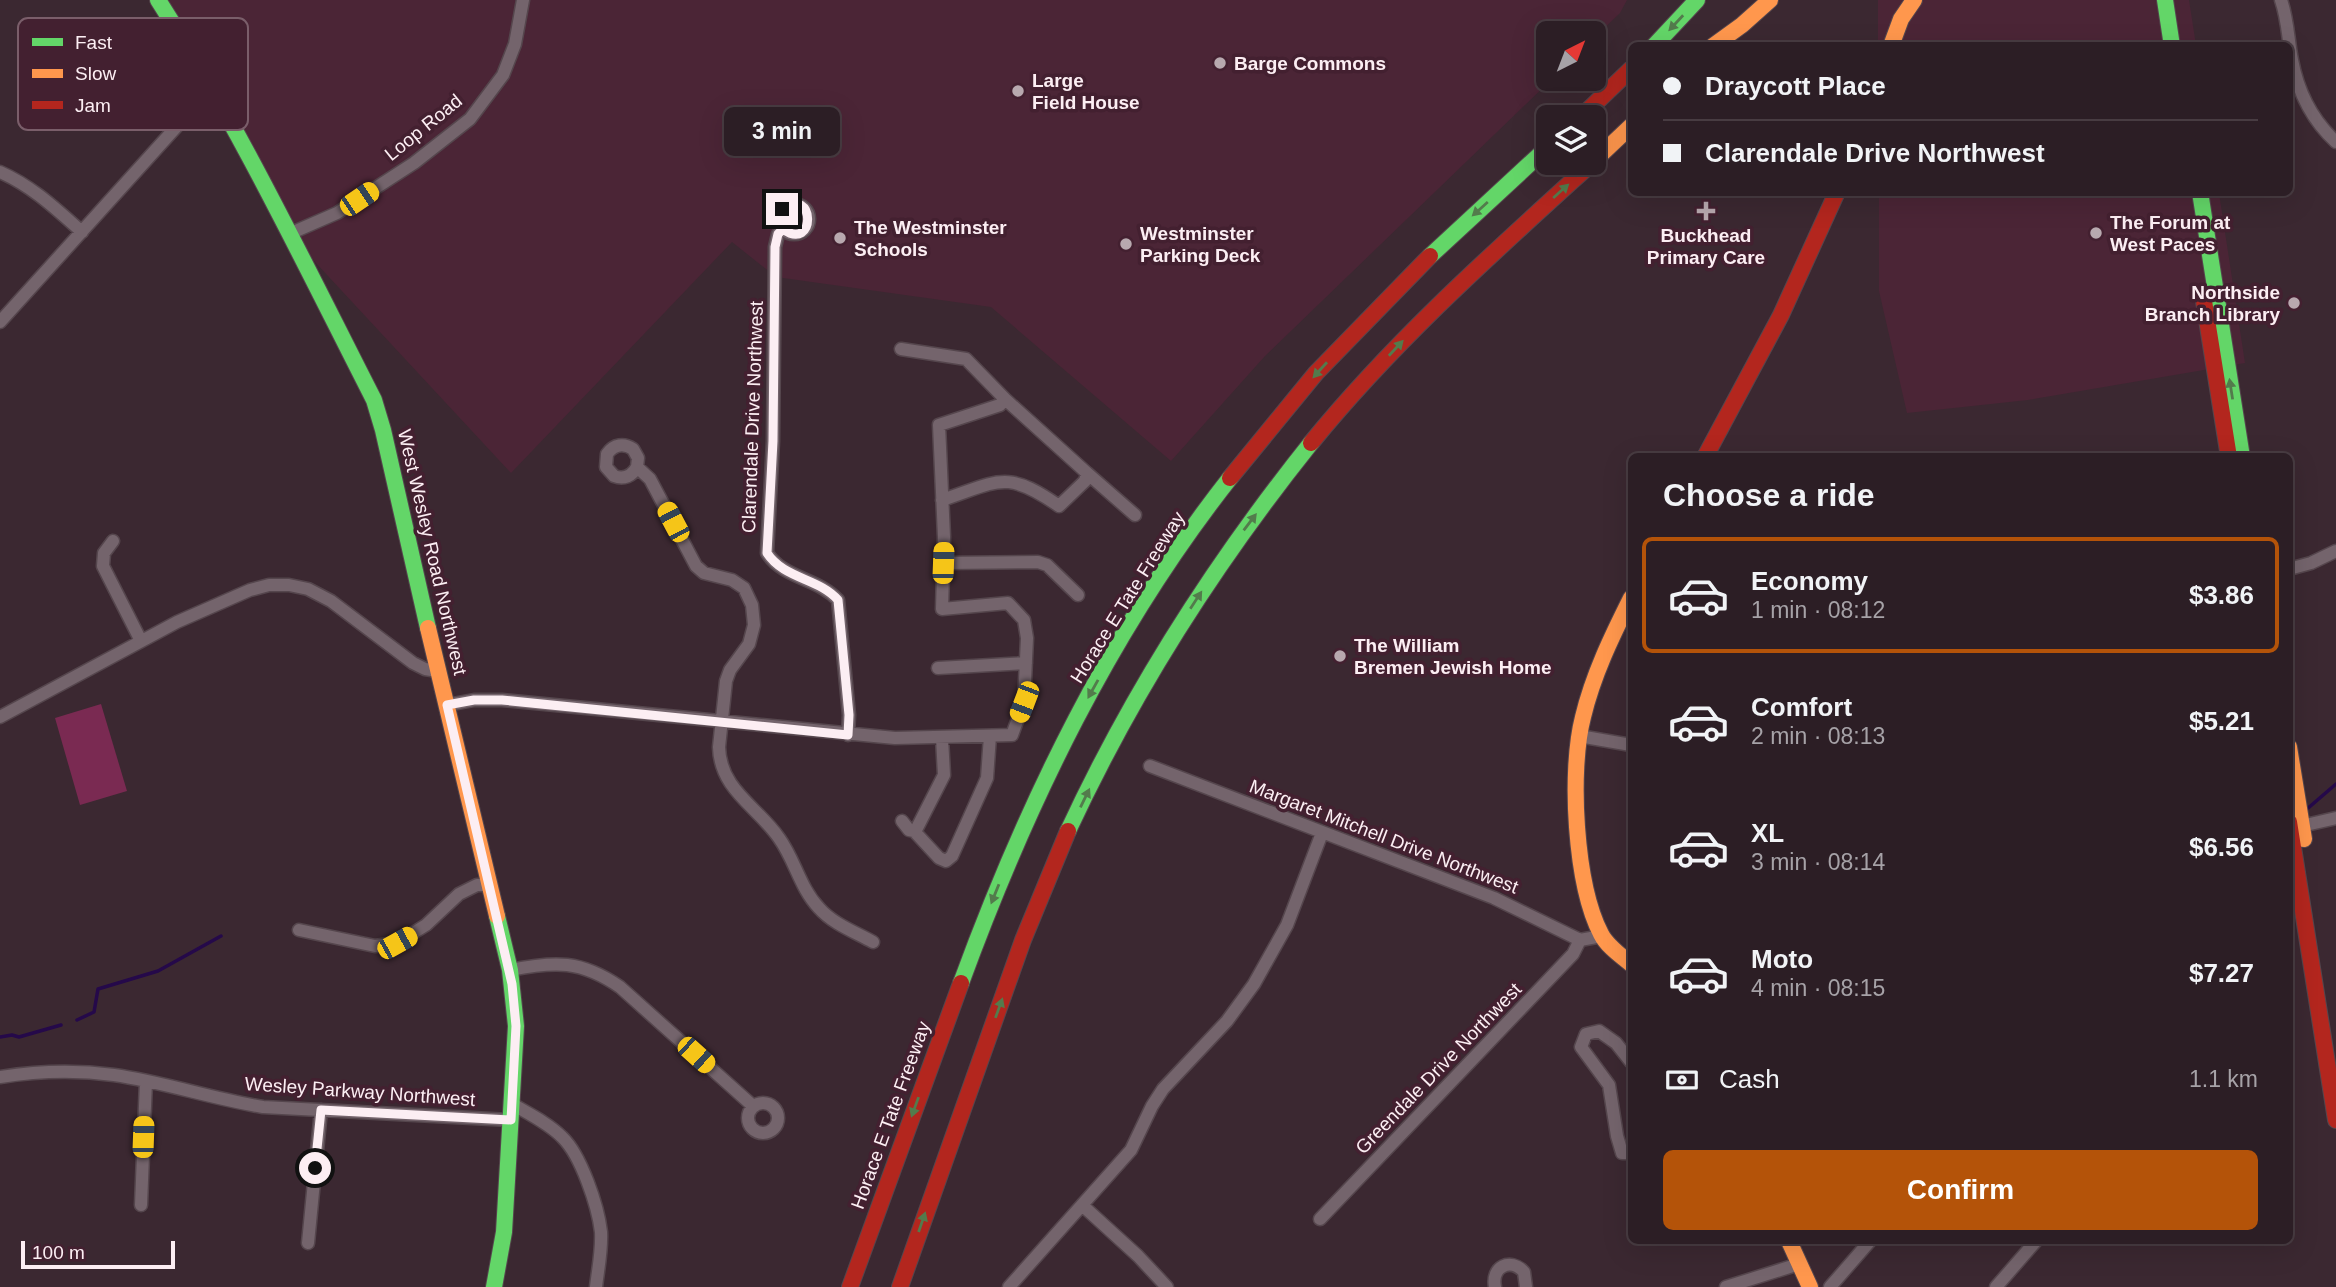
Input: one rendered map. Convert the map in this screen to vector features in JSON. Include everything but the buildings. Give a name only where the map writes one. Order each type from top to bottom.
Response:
[{"type":"main road","name":"West Wesley Road Northwest","points":[[158,0],[169,18]]},
{"type":"main road","points":[[1658,42],[1697,0]]},
{"type":"main road","points":[[1716,42],[1750,0]]},
{"type":"main road","points":[[1719,42],[1770,0]]},
{"type":"main road","points":[[1892,42],[1901,19],[1914,0]]},
{"type":"main road","points":[[2165,0],[2171,42]]},
{"type":"main road","points":[[1594,105],[1628,72]]},
{"type":"main road","points":[[1606,150],[1628,129]]},
{"type":"main road","name":"West Wesley Road Northwest","points":[[233,130],[374,400],[510,970],[516,1026],[504,1232],[494,1287]]},
{"type":"main road","name":"Horace E Tate Freeway","points":[[850,1287],[1004,870],[1063,744],[1124,635],[1209,508],[1271,425],[1423,261],[1536,158]]},
{"type":"main road","points":[[900,1287],[1024,936],[1054,862],[1119,729],[1162,653],[1243,531],[1315,439],[1420,322],[1579,175]]},
{"type":"main road","points":[[1708,453],[1781,314],[1835,196]]},
{"type":"main road","points":[[2189,196],[2228,453]]},
{"type":"main road","points":[[2201,196],[2241,453]]},
{"type":"main road","points":[[1628,605],[1597,674],[1578,736],[1576,784],[1579,839],[1589,896],[1602,936],[1628,961]]},
{"type":"main road","points":[[2293,826],[2336,1044]]},
{"type":"main road","points":[[2293,826],[2336,1120]]},
{"type":"main road","points":[[1790,1244],[1810,1287]]},
{"type":"street","name":"Loop Road","points":[[289,234],[337,213],[414,163],[470,118],[503,75],[515,44],[523,0]]},
{"type":"street","points":[[2281,0],[2287,15],[2290,42]]},
{"type":"street","points":[[2293,62],[2300,89],[2317,121],[2336,142]]},
{"type":"street","points":[[0,322],[174,130]]},
{"type":"street","points":[[0,172],[15,178],[39,195],[82,232]]},
{"type":"street","name":"Clarendale Drive Northwest","points":[[783,229],[778,234],[775,247],[773,441],[767,553],[783,570],[832,593],[838,600],[849,715],[848,735]]},
{"type":"street","points":[[901,349],[966,359],[1004,399],[1135,515]]},
{"type":"street","points":[[447,705],[474,700],[502,700],[895,738],[1012,735],[1024,702],[1027,638],[1024,620],[1008,603],[942,609],[939,425],[1000,405],[1004,399]]},
{"type":"street","points":[[637,467],[650,479],[696,566],[704,573],[732,580],[744,588],[752,605],[754,625],[749,644],[730,670],[726,681],[719,757],[732,788],[779,837],[805,890],[818,907],[836,922],[873,942]]},
{"type":"street","points":[[942,500],[998,481],[1014,481],[1034,488],[1059,506],[1085,481],[1087,473]]},
{"type":"street","points":[[113,541],[104,553],[103,566],[141,641]]},
{"type":"street","points":[[2293,568],[2311,564],[2336,551]]},
{"type":"street","points":[[943,563],[1038,562],[1047,565],[1078,595]]},
{"type":"street","points":[[0,718],[177,622],[250,590],[269,585],[308,589],[331,601],[413,663],[438,671]]},
{"type":"street","points":[[938,668],[1026,663]]},
{"type":"street","points":[[902,821],[939,858],[946,861],[952,856],[987,778],[990,736]]},
{"type":"street","points":[[1578,736],[1628,744]]},
{"type":"street","points":[[914,831],[922,821],[944,775],[942,738]]},
{"type":"street","name":"Margaret Mitchell Drive Northwest","points":[[1150,766],[1494,898],[1580,940]]},
{"type":"street","points":[[2293,826],[2336,818]]},
{"type":"street","points":[[1009,1287],[1131,1150],[1163,1089],[1227,1021],[1265,968],[1287,925],[1322,833]]},
{"type":"street","points":[[299,930],[386,946],[397,943],[426,925],[468,888],[490,885]]},
{"type":"street","points":[[1580,940],[1602,936]]},
{"type":"street","name":"Greendale Drive Northwest","points":[[1320,1219],[1573,954],[1580,940]]},
{"type":"street","points":[[510,970],[561,963],[604,975],[753,1106]]},
{"type":"street","points":[[1628,1058],[1616,1042],[1599,1031],[1586,1034],[1581,1047],[1609,1085],[1617,1136],[1622,1153],[1628,1153]]},
{"type":"street","name":"Wesley Parkway Northwest","points":[[0,1077],[82,1072],[145,1081],[251,1105],[321,1110],[511,1112]]},
{"type":"street","points":[[141,1205],[145,1081]]},
{"type":"street","points":[[308,1242],[321,1110]]},
{"type":"street","points":[[511,1112],[555,1130],[566,1140],[576,1157],[599,1217],[601,1249],[596,1287]]},
{"type":"street","points":[[1082,1205],[1138,1256],[1167,1287]]},
{"type":"street","points":[[1830,1287],[1867,1244]]},
{"type":"street","points":[[1996,1287],[2033,1244]]},
{"type":"street","points":[[1496,1287],[1494,1279],[1497,1270],[1506,1264],[1512,1264],[1524,1272],[1526,1287]]},
{"type":"street","points":[[1726,1287],[1799,1264]]},
{"type":"shaded area","name":"The Westminster Schools","points":[[158,0],[1627,0],[1620,13],[1606,26],[1606,21],[1536,21],[1536,91],[1540,91],[1265,356],[1171,461],[991,307],[776,277],[732,242],[511,473],[289,234],[231,130],[248,130],[248,18],[168,18]]},
{"type":"shaded area","points":[[1878,0],[2189,0],[2196,42],[1878,42]]},
{"type":"shaded area","points":[[1879,196],[2219,196],[2245,363],[2028,400],[1907,413],[1879,291]]},
{"type":"shaded area","points":[[101,704],[127,791],[80,805],[55,718]]},
{"type":"waterway","points":[[2307,809],[2336,784]]},
{"type":"waterway","points":[[77,1020],[94,1012],[98,989],[158,971],[221,936]]},
{"type":"waterway","points":[[0,1037],[19,1037],[61,1025]]},
{"type":"traffic: fast","points":[[158,0],[169,18]]},
{"type":"traffic: fast","points":[[1658,42],[1697,0]]},
{"type":"traffic: fast","points":[[2165,0],[2171,42]]},
{"type":"traffic: fast","points":[[235,130],[374,400],[428,628]]},
{"type":"traffic: fast","points":[[1430,256],[1536,158]]},
{"type":"traffic: fast","points":[[2201,196],[2241,453]]},
{"type":"traffic: fast","points":[[1068,831],[1120,728],[1178,630],[1242,535],[1311,443]]},
{"type":"traffic: fast","points":[[961,983],[1014,849],[1076,720],[1147,595],[1230,478]]},
{"type":"traffic: fast","points":[[494,1287],[504,1232],[516,1026],[510,970],[497,916]]},
{"type":"traffic: slow","points":[[1719,42],[1770,0]]},
{"type":"traffic: slow","points":[[1892,42],[1901,19],[1914,0]]},
{"type":"traffic: slow","points":[[1606,150],[1628,129]]},
{"type":"traffic: slow","points":[[1628,604],[1587,701],[1576,767],[1577,827],[1585,887],[1601,934],[1628,962]]},
{"type":"traffic: slow","points":[[428,628],[497,916]]},
{"type":"traffic: slow","points":[[2293,772],[2304,839]]},
{"type":"traffic: slow","points":[[1790,1244],[1810,1287]]},
{"type":"traffic: jam","points":[[1594,105],[1628,72]]},
{"type":"traffic: jam","points":[[1311,443],[1411,333],[1579,175]]},
{"type":"traffic: jam","points":[[1707,453],[1781,315],[1835,196]]},
{"type":"traffic: jam","points":[[1230,478],[1316,373],[1430,256]]},
{"type":"traffic: jam","points":[[2204,301],[2228,451]]},
{"type":"traffic: jam","points":[[900,1287],[1023,940],[1068,831]]},
{"type":"traffic: jam","points":[[2293,847],[2336,1120]]},
{"type":"traffic: jam","points":[[850,1287],[961,983]]},
{"type":"place","name":"Barge Commons","points":[[1220,63]]},
{"type":"place","name":"Large Field House","points":[[1018,91]]},
{"type":"place","name":"Buckhead Primary Care","points":[[1706,211]]},
{"type":"place","name":"The Forum at West Paces","points":[[2096,233]]},
{"type":"place","name":"The Westminster Schools","points":[[840,238]]},
{"type":"place","name":"Westminster Parking Deck","points":[[1126,244]]},
{"type":"place","name":"Northside Branch Library","points":[[2294,303]]},
{"type":"place","name":"The William Bremen Jewish Home","points":[[1340,656]]},
{"type":"route","points":[[315,1168],[321,1110],[511,1120],[516,1026],[510,970],[447,705],[474,700],[502,700],[723,720],[848,735],[849,715],[838,600],[832,593],[783,570],[767,553],[773,441],[775,247],[778,234],[783,229],[792,234],[799,233],[805,229],[809,219],[807,212],[795,204],[782,209]]}]
